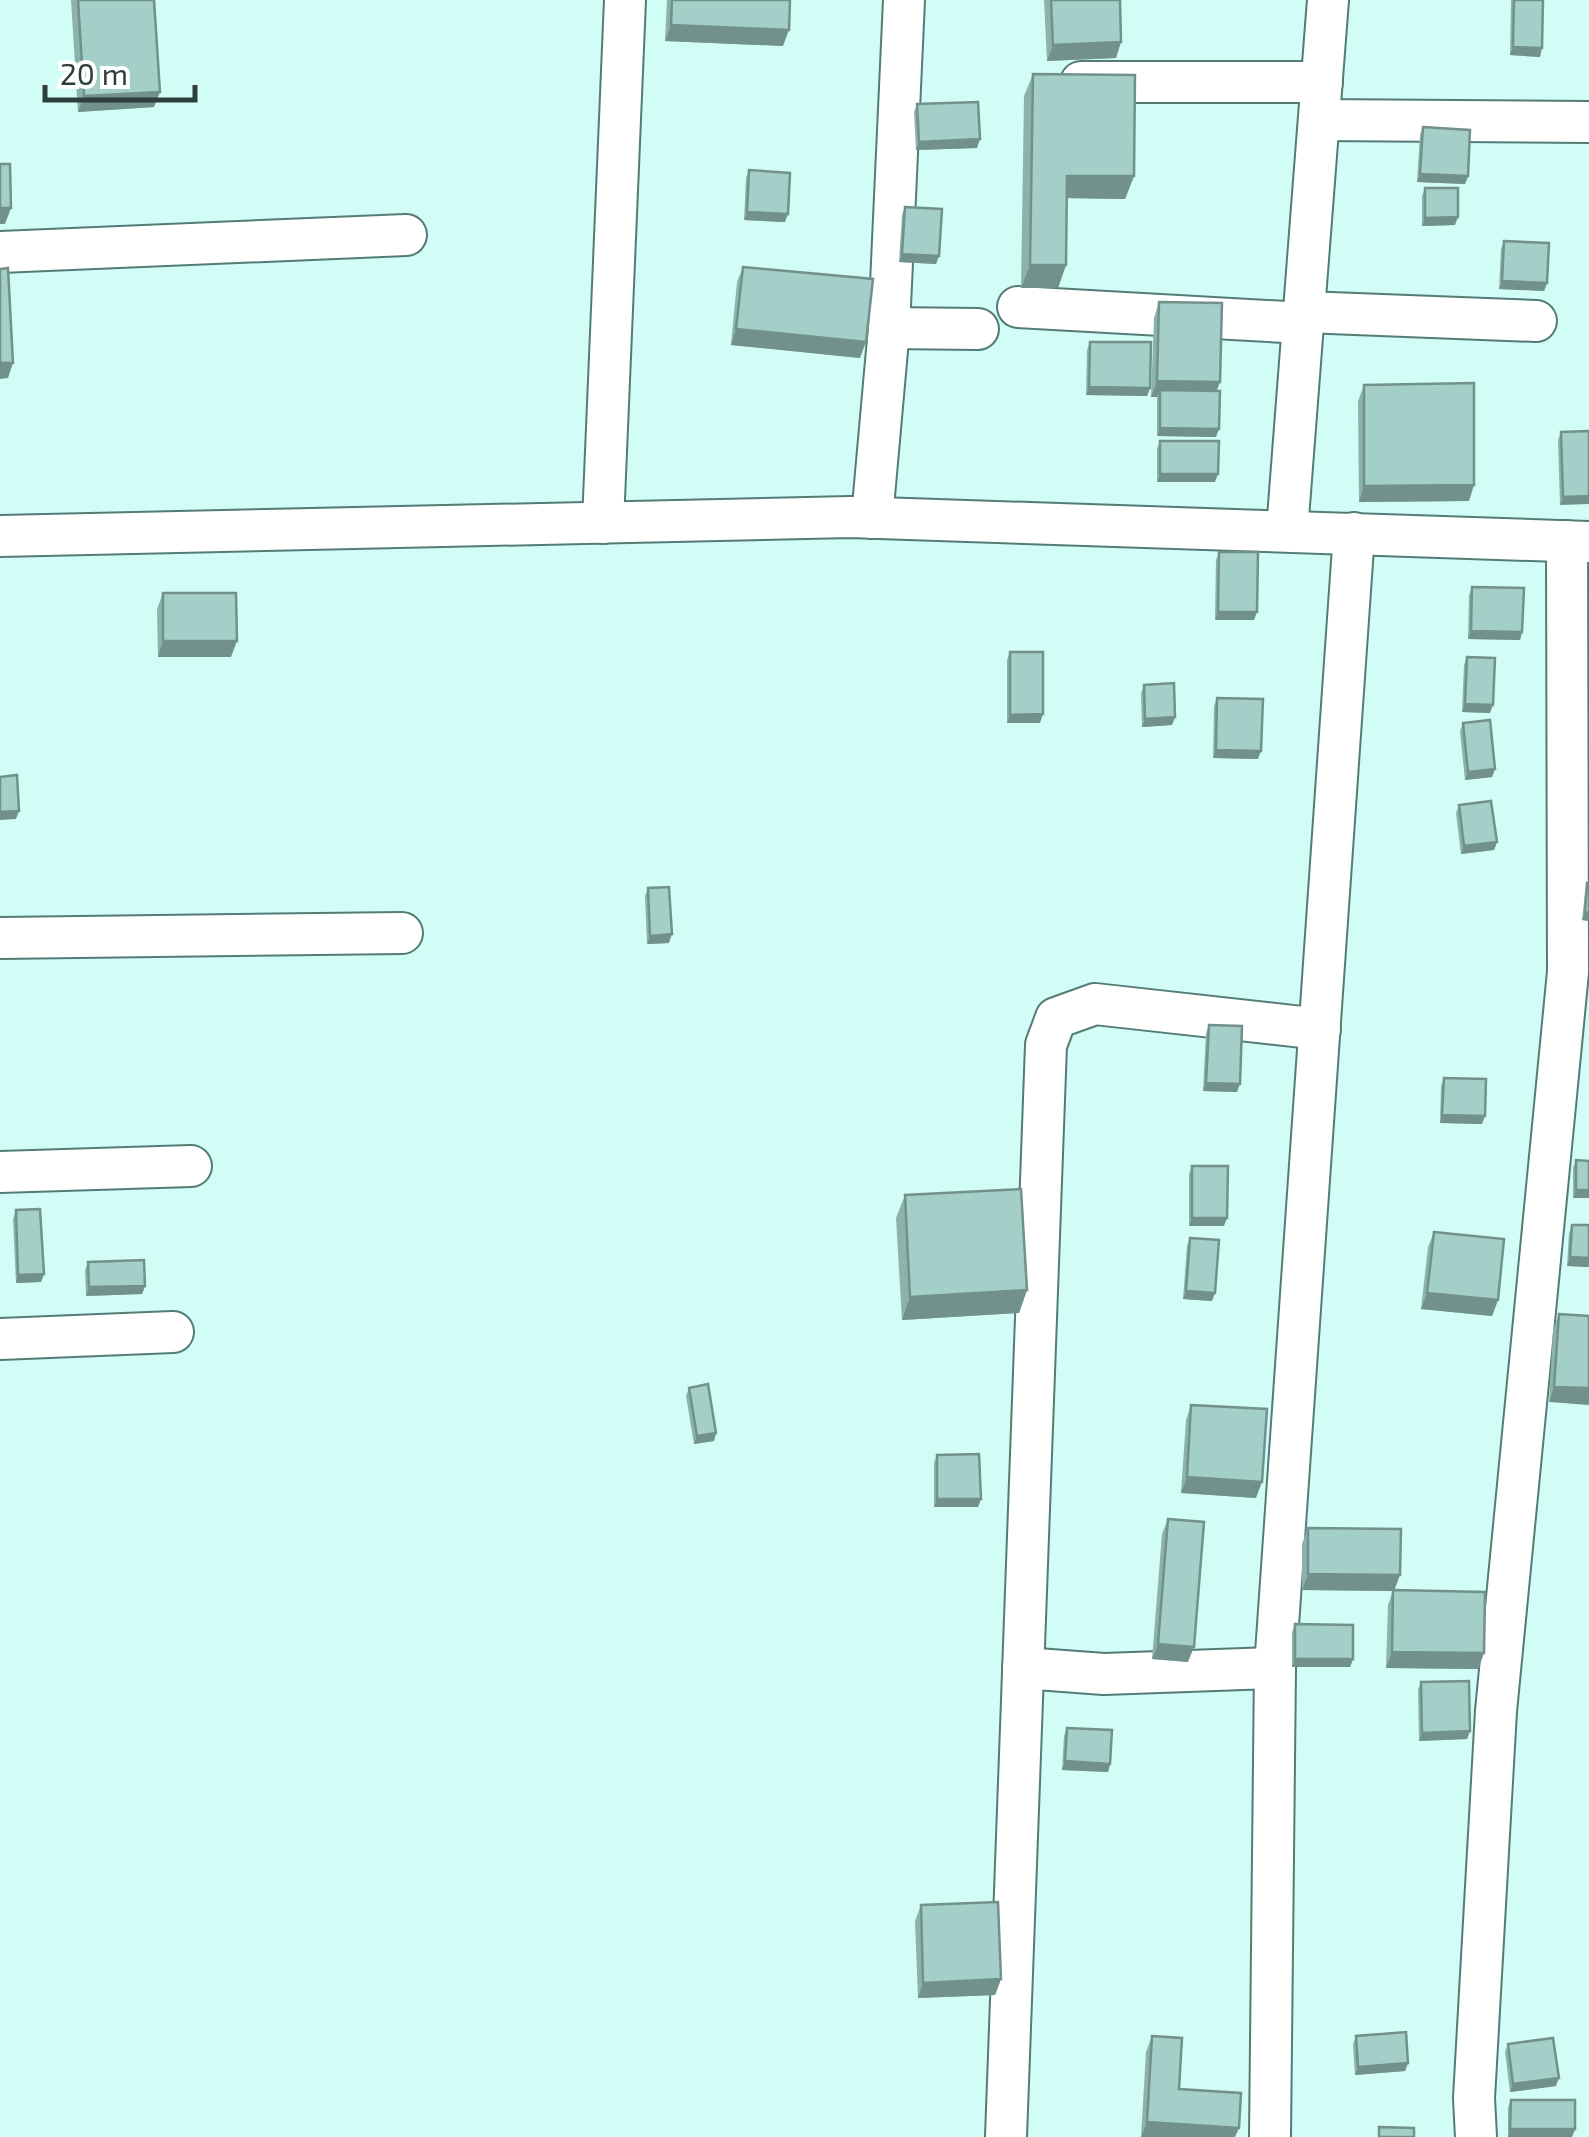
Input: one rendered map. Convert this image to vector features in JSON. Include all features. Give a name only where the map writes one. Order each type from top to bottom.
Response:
[{"type":"street","points":[[603,523],[625,0]]},
{"type":"street","points":[[872,518],[889,328],[904,0]]},
{"type":"street","points":[[1287,531],[1328,0]]},
{"type":"street","points":[[1040,82],[1589,122]]},
{"type":"street","points":[[0,252],[406,235]]},
{"type":"street","points":[[1018,306],[1536,321]]},
{"type":"street","points":[[889,328],[978,329]]},
{"type":"street","points":[[0,536],[872,518],[1578,541],[1568,972],[1496,1712],[1474,2098],[1476,2137]]},
{"type":"street","points":[[1270,2137],[1275,1668],[1354,533]]},
{"type":"street","points":[[0,938],[402,933]]},
{"type":"street","points":[[1006,2137],[1046,1044],[1056,1018],[1095,1004],[1320,1029]]},
{"type":"street","points":[[0,1172],[191,1166]]},
{"type":"street","points":[[0,1339],[173,1332]]},
{"type":"street","points":[[1022,1668],[1104,1674],[1275,1668]]},
{"type":"building","points":[[78,0],[154,0],[160,92],[84,96]]},
{"type":"building","points":[[672,0],[790,0],[789,30],[671,25]]},
{"type":"building","points":[[1051,0],[1120,0],[1121,42],[1053,45]]},
{"type":"building","points":[[1514,0],[1543,0],[1542,48],[1513,47]]},
{"type":"building","points":[[1033,74],[1135,75],[1134,176],[1067,176],[1066,265],[1030,265]]},
{"type":"building","points":[[978,102],[980,139],[919,142],[917,104]]},
{"type":"building","points":[[1423,127],[1470,130],[1468,176],[1420,174]]},
{"type":"building","points":[[0,164],[10,164],[11,208],[0,208]]},
{"type":"building","points":[[749,170],[790,173],[788,214],[747,212]]},
{"type":"building","points":[[1425,188],[1458,188],[1458,217],[1425,218]]},
{"type":"building","points":[[905,207],[942,209],[939,256],[902,254]]},
{"type":"building","points":[[1504,241],[1549,243],[1547,283],[1502,281]]},
{"type":"building","points":[[743,267],[873,279],[866,342],[736,329]]},
{"type":"building","points":[[8,268],[13,363],[0,363],[0,269]]},
{"type":"building","points":[[1159,302],[1222,303],[1220,382],[1157,381]]},
{"type":"building","points":[[1090,342],[1151,342],[1150,388],[1089,387]]},
{"type":"building","points":[[1474,383],[1474,485],[1364,486],[1364,385]]},
{"type":"building","points":[[1160,390],[1220,391],[1219,429],[1160,428]]},
{"type":"building","points":[[1589,431],[1589,496],[1563,497],[1561,432]]},
{"type":"building","points":[[1160,441],[1219,441],[1218,474],[1160,474]]},
{"type":"building","points":[[1219,552],[1258,552],[1257,612],[1218,612]]},
{"type":"building","points":[[1472,587],[1524,588],[1522,632],[1471,631]]},
{"type":"building","points":[[163,593],[236,593],[237,641],[163,641]]},
{"type":"building","points":[[1010,652],[1043,652],[1043,714],[1010,715]]},
{"type":"building","points":[[1467,657],[1495,658],[1493,705],[1465,704]]},
{"type":"building","points":[[1174,683],[1175,717],[1145,719],[1144,685]]},
{"type":"building","points":[[1217,698],[1263,699],[1261,751],[1216,750]]},
{"type":"building","points":[[1490,720],[1495,769],[1468,772],[1463,723]]},
{"type":"building","points":[[17,775],[19,811],[0,812],[0,777]]},
{"type":"building","points":[[1491,801],[1497,842],[1464,846],[1459,805]]},
{"type":"building","points":[[1589,884],[1589,913],[1585,912]]},
{"type":"building","points":[[669,887],[672,934],[650,936],[648,888]]},
{"type":"building","points":[[1209,1025],[1242,1026],[1240,1084],[1206,1083]]},
{"type":"building","points":[[1444,1078],[1486,1079],[1485,1116],[1442,1115]]},
{"type":"building","points":[[1576,1160],[1589,1161],[1589,1190],[1576,1190]]},
{"type":"building","points":[[1192,1166],[1228,1166],[1227,1218],[1192,1218]]},
{"type":"building","points":[[1021,1189],[1027,1290],[910,1297],[905,1195]]},
{"type":"building","points":[[40,1209],[44,1274],[18,1275],[16,1210]]},
{"type":"building","points":[[1572,1225],[1589,1225],[1589,1258],[1570,1257]]},
{"type":"building","points":[[1434,1232],[1504,1239],[1498,1300],[1427,1293]]},
{"type":"building","points":[[1190,1238],[1219,1240],[1215,1293],[1186,1291]]},
{"type":"building","points":[[144,1260],[145,1286],[89,1287],[88,1262]]},
{"type":"building","points":[[1559,1314],[1589,1316],[1589,1388],[1554,1387]]},
{"type":"building","points":[[708,1384],[716,1433],[697,1436],[689,1388]]},
{"type":"building","points":[[1191,1405],[1267,1409],[1262,1482],[1187,1477]]},
{"type":"building","points":[[979,1454],[981,1499],[937,1499],[937,1455]]},
{"type":"building","points":[[1168,1519],[1204,1522],[1194,1647],[1158,1644]]},
{"type":"building","points":[[1308,1528],[1401,1529],[1400,1575],[1308,1574]]},
{"type":"building","points":[[1393,1590],[1485,1592],[1484,1653],[1392,1652]]},
{"type":"building","points":[[1295,1624],[1353,1625],[1353,1659],[1295,1659]]},
{"type":"building","points":[[1469,1681],[1470,1731],[1422,1733],[1421,1682]]},
{"type":"building","points":[[1067,1728],[1112,1730],[1110,1764],[1065,1761]]},
{"type":"building","points":[[998,1902],[1001,1979],[923,1983],[921,1905]]},
{"type":"building","points":[[1406,2032],[1408,2063],[1358,2067],[1356,2036]]},
{"type":"building","points":[[1152,2036],[1182,2038],[1179,2089],[1241,2093],[1239,2128],[1147,2122]]},
{"type":"building","points":[[1553,2038],[1559,2078],[1513,2084],[1508,2044]]},
{"type":"building","points":[[1511,2100],[1575,2100],[1575,2129],[1510,2129]]},
{"type":"building","points":[[1379,2127],[1414,2128],[1414,2137],[1379,2137]]}]
